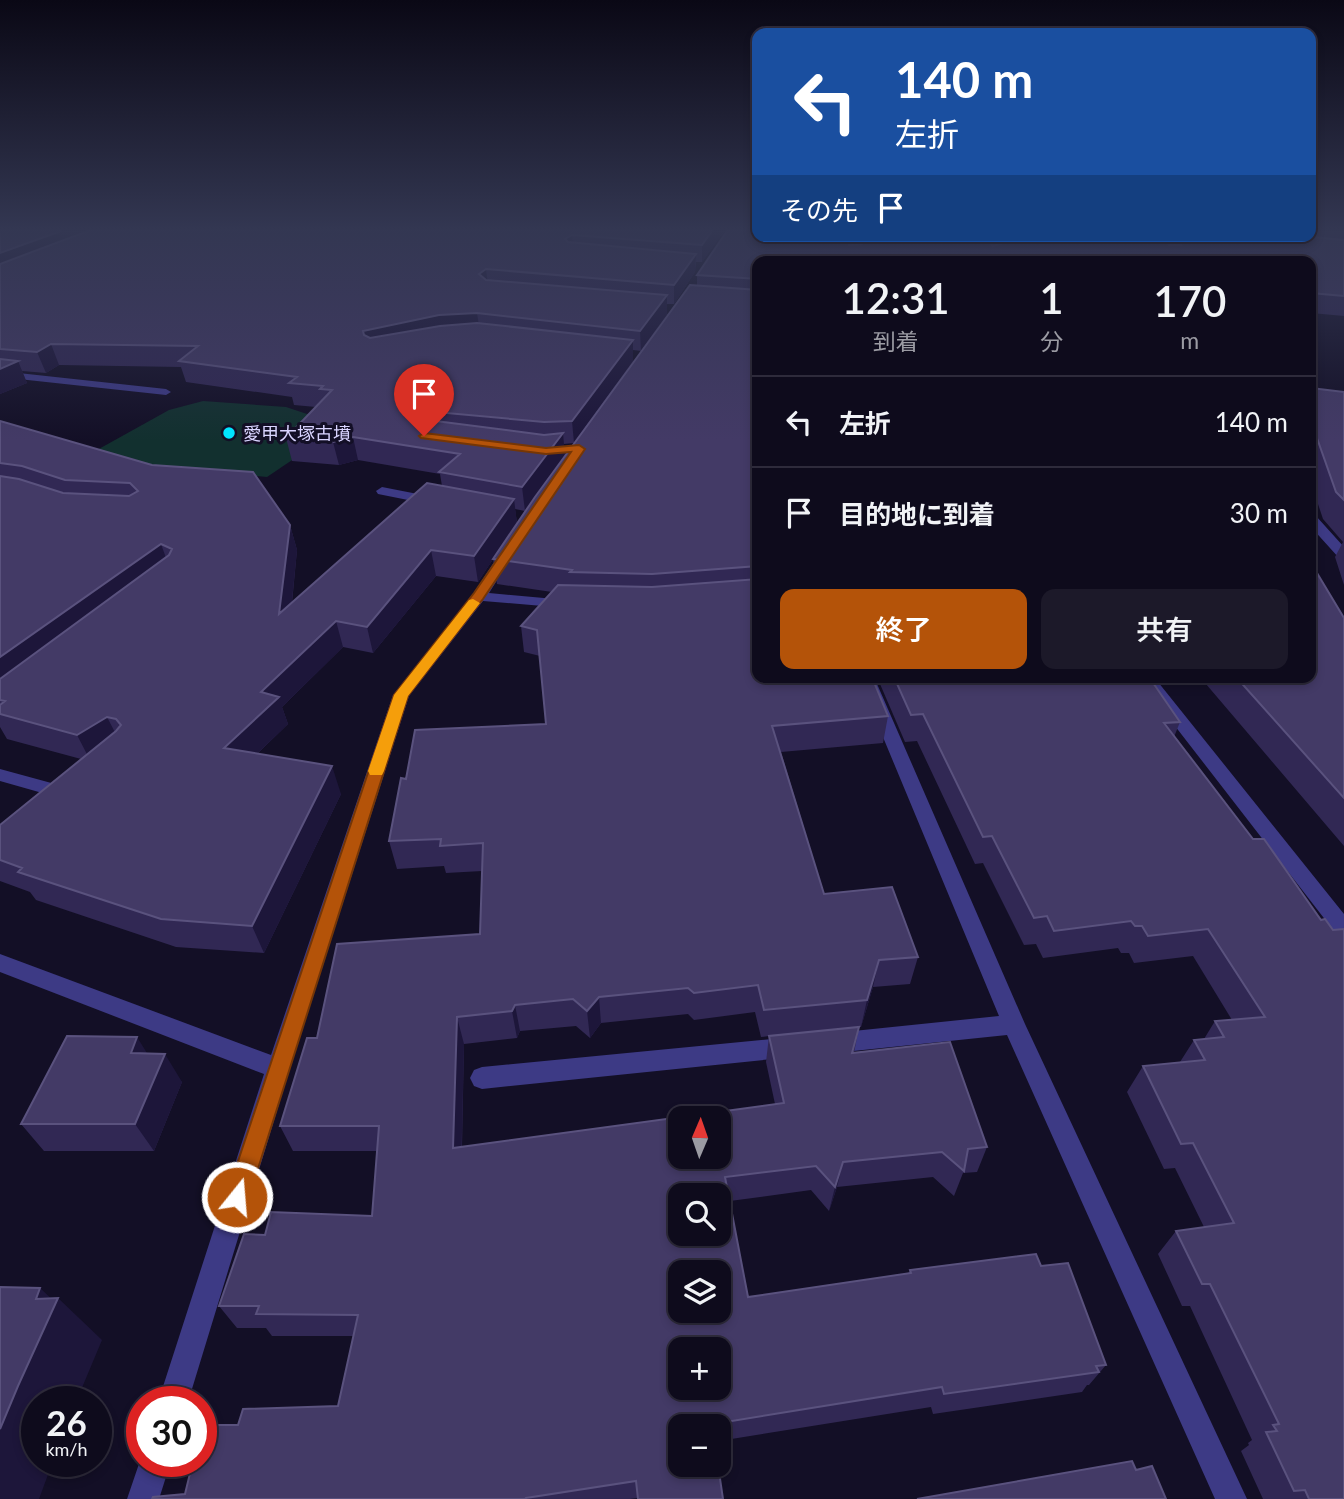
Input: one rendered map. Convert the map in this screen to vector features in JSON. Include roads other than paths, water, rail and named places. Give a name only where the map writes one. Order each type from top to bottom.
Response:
[{"type":"street","points":[[0,374],[166,392]]},
{"type":"street","points":[[121,398],[133,389]]},
{"type":"street","points":[[382,491],[449,504]]},
{"type":"street","points":[[1316,524],[1344,555]]},
{"type":"street","points":[[178,1386],[278,1068],[401,695],[479,596],[514,541]]},
{"type":"street","points":[[479,596],[579,604]]},
{"type":"street","points":[[869,683],[1014,1024],[1231,1499]]},
{"type":"street","points":[[1149,683],[1344,929]]},
{"type":"street","points":[[0,775],[60,792]]},
{"type":"street","points":[[40,808],[81,779]]},
{"type":"street","points":[[0,963],[278,1068]]},
{"type":"street","points":[[482,1078],[1014,1024]]},
{"type":"street","points":[[143,1499],[150,1477]]},
{"type":"place","name":"愛甲大塚古墳","points":[[229,433]]}]
